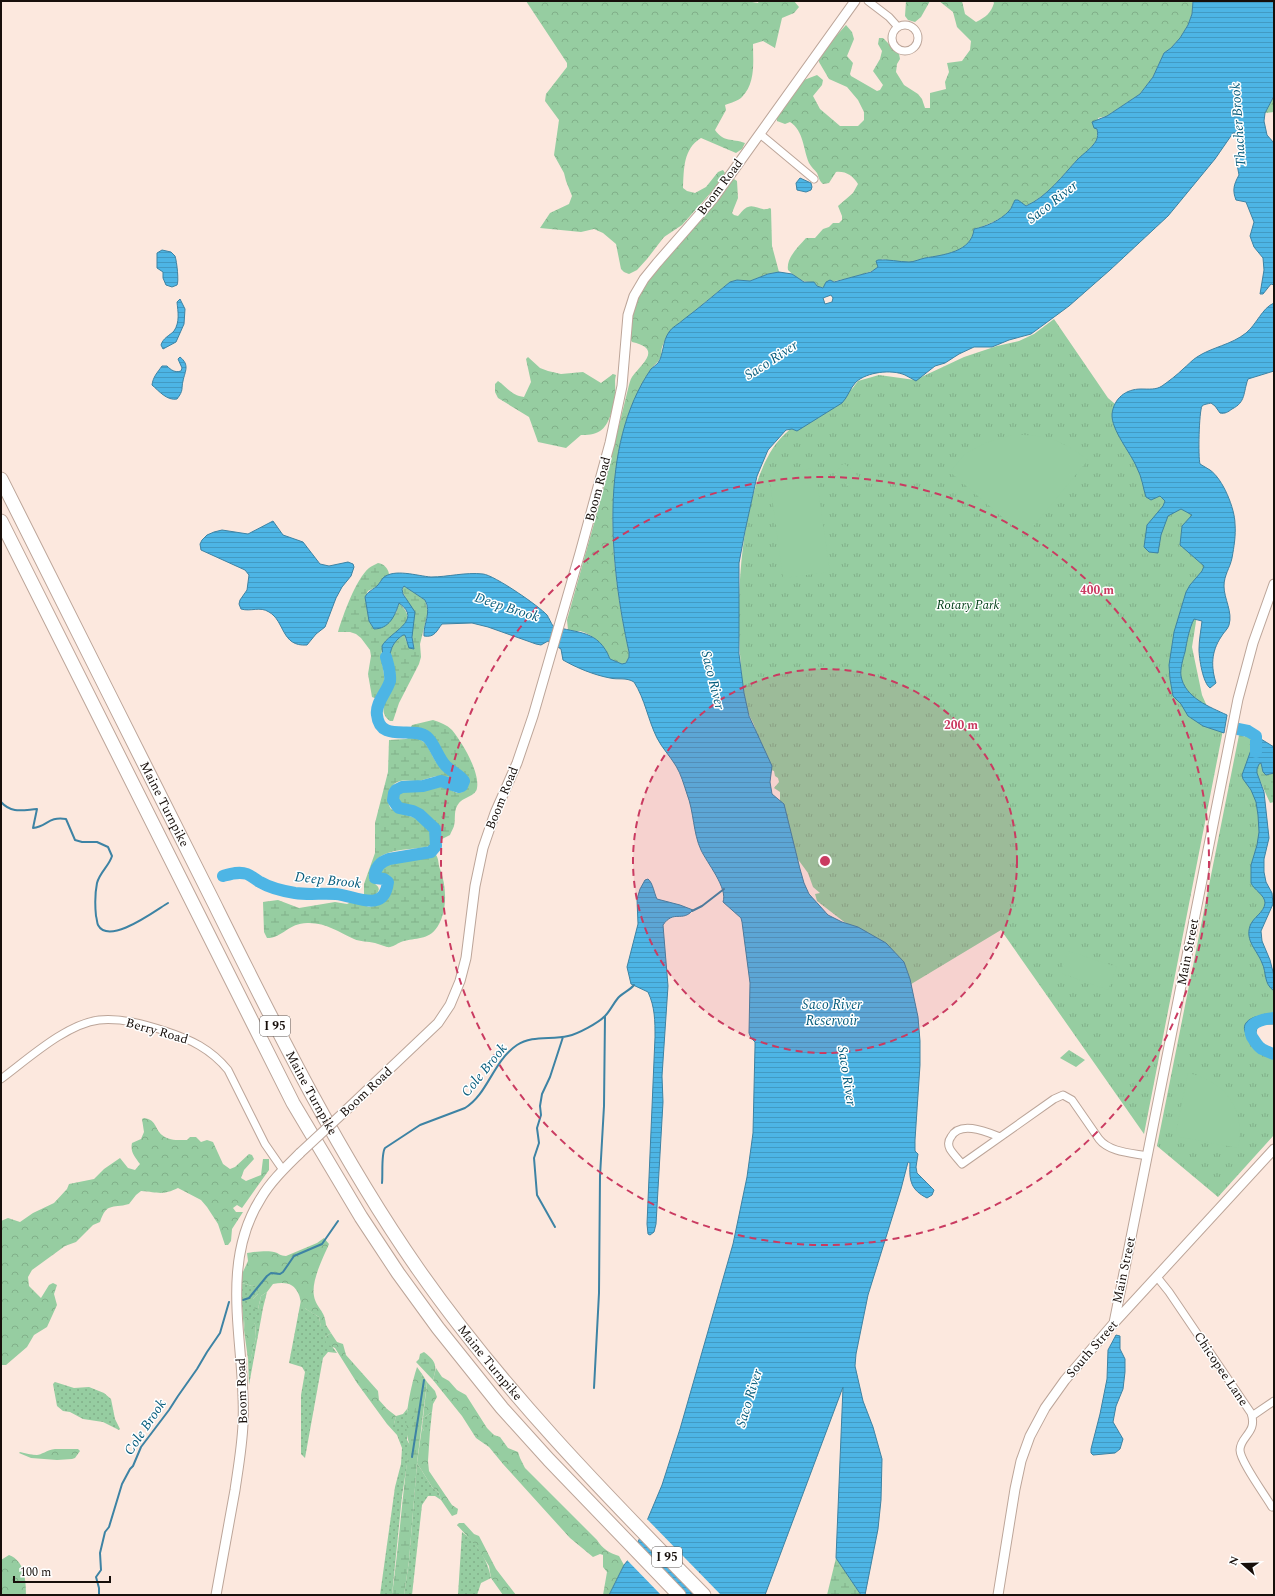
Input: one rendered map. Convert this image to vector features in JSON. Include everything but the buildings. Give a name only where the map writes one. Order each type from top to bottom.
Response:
[{"type":"highway","name":"Maine Turnpike","points":[[1,479],[296,1066],[360,1182],[417,1267],[479,1351],[548,1431],[631,1520],[704,1595]]},
{"type":"highway","name":"Maine Turnpike","points":[[1,521],[293,1104],[361,1217],[398,1273],[438,1328],[502,1408],[679,1595]]},
{"type":"street","name":"Boom Road","points":[[216,1595],[237,1474],[243,1427],[244,1391],[237,1301],[239,1258],[244,1234],[254,1209],[269,1186],[283,1170],[433,1029],[452,1002],[464,968],[475,886],[483,848],[528,734],[563,614],[617,413],[624,375],[627,321],[632,300],[648,273],[713,199],[855,1]]},
{"type":"street","points":[[868,1],[889,17],[898,27]]},
{"type":"street","points":[[760,134],[814,179]]},
{"type":"street","name":"Main Street","points":[[1114,1323],[1238,699],[1253,643],[1274,584]]},
{"type":"street","name":"Berry Road","points":[[1,1079],[62,1035],[75,1027],[94,1021],[125,1021],[181,1036],[210,1052],[228,1070],[265,1144],[283,1170]]},
{"type":"street","points":[[1000,1137],[980,1130],[963,1129],[954,1132],[950,1138],[949,1144],[951,1150],[962,1164],[1054,1099],[1063,1096],[1072,1100],[1104,1145],[1147,1156]]},
{"type":"street","name":"South Street","points":[[998,1595],[1015,1488],[1021,1461],[1030,1436],[1041,1415],[1054,1394],[1114,1323],[1274,1149]]},
{"type":"street","name":"Chicopee Lane","points":[[1157,1277],[1246,1405],[1252,1416],[1251,1430],[1241,1444],[1240,1451],[1244,1462],[1272,1507]]},
{"type":"street","points":[[1252,1416],[1274,1401]]},
{"type":"green space","points":[[526,1],[751,1],[758,3],[759,1],[794,1],[799,7],[794,13],[782,18],[775,48],[763,41],[753,44],[753,72],[750,85],[742,97],[725,105],[726,110],[715,130],[725,139],[745,143],[742,149],[736,153],[701,138],[695,143],[686,160],[683,188],[687,191],[695,193],[706,187],[718,172],[723,170],[725,173],[715,188],[682,225],[664,237],[637,270],[629,274],[621,269],[616,244],[603,233],[594,229],[581,232],[540,228],[550,213],[569,204],[572,196],[564,173],[554,155],[559,120],[545,101],[546,94],[567,67],[567,63]]},
{"type":"green space","points":[[906,1],[930,1],[921,17],[915,22],[908,20],[905,16]]},
{"type":"green space","points":[[939,1],[962,1],[965,14],[976,22],[990,12],[994,3],[993,1],[1193,1],[1192,14],[1188,25],[1180,38],[1164,53],[1153,77],[1140,94],[1107,116],[1098,118],[1097,140],[1050,190],[1032,203],[1025,206],[1018,200],[1007,214],[993,222],[974,229],[972,237],[968,243],[956,251],[912,262],[882,259],[878,267],[874,270],[837,281],[826,282],[824,288],[817,286],[814,282],[806,282],[788,270],[791,257],[806,238],[815,238],[823,229],[829,227],[833,223],[839,223],[842,220],[838,206],[853,193],[858,184],[849,175],[843,172],[836,172],[829,183],[823,184],[809,163],[801,135],[798,130],[790,122],[785,124],[777,121],[777,117],[804,80],[817,75],[823,80],[822,85],[813,96],[820,109],[840,126],[858,126],[864,120],[864,112],[858,100],[847,87],[829,79],[819,62],[819,55],[846,25],[852,32],[854,39],[847,56],[853,63],[850,74],[851,76],[877,91],[880,90],[883,85],[873,71],[880,59],[882,51],[878,44],[879,38],[883,38],[899,54],[900,59],[897,64],[896,72],[904,85],[918,94],[922,99],[925,108],[930,108],[930,93],[946,89],[945,82],[949,72],[947,63],[962,61],[970,50],[971,41],[957,27],[953,12]]},
{"type":"green space","points":[[1274,96],[1274,112],[1265,113]]},
{"type":"green space","points":[[734,179],[737,181],[738,198],[732,213],[734,215],[738,216],[745,208],[751,206],[771,209],[772,246],[779,272],[768,274],[750,281],[737,280],[730,282],[670,331],[662,347],[660,358],[645,379],[633,403],[621,444],[613,503],[613,533],[618,593],[629,652],[629,657],[626,663],[622,664],[610,659],[602,645],[595,638],[580,631],[568,630],[567,620],[600,502],[630,383],[632,377],[645,362],[647,357],[648,352],[646,348],[632,342],[629,337],[635,303],[650,278],[682,241],[724,188]]},
{"type":"green space","name":"Rotary Park","points":[[1054,319],[1108,398],[1161,443],[1209,539],[1192,647],[1202,695],[1213,720],[1224,725],[1144,1134],[1001,930],[903,989],[852,928],[817,901],[815,894],[820,893],[813,887],[808,873],[794,854],[780,802],[780,792],[774,788],[779,782],[778,778],[775,776],[774,771],[771,770],[758,746],[754,724],[749,715],[745,702],[741,672],[739,606],[745,536],[751,502],[760,473],[773,448],[781,438],[810,414],[852,389],[858,381],[879,375],[915,380],[964,357],[997,346],[1019,341],[1034,334]]},
{"type":"green space","points":[[528,357],[540,368],[548,371],[561,374],[583,372],[601,383],[613,374],[616,375],[612,409],[609,420],[603,428],[595,433],[581,435],[566,448],[538,442],[529,417],[498,398],[495,392],[495,384],[498,381],[513,393],[524,397],[531,382],[526,359]]},
{"type":"green space","points":[[1012,435],[1044,437],[1061,443],[1088,460],[1028,533],[1022,534],[950,472],[965,454],[985,443]]},
{"type":"green space","points":[[844,463],[861,479],[851,489],[834,474]]},
{"type":"green space","points":[[815,468],[830,572],[783,578],[769,475]]},
{"type":"green space","points":[[378,563],[382,564],[388,570],[389,574],[376,587],[368,591],[365,597],[369,621],[374,629],[396,613],[399,603],[405,610],[407,621],[400,630],[386,641],[383,646],[382,660],[384,680],[381,692],[375,698],[372,697],[368,674],[371,656],[370,650],[356,634],[350,632],[338,632],[359,580],[369,568]]},
{"type":"green space","points":[[404,586],[425,600],[428,612],[420,644],[421,657],[419,664],[399,703],[393,721],[390,721],[385,716],[384,707],[395,682],[394,669],[389,658],[391,651],[395,642],[403,635],[405,635],[406,641],[414,648],[406,598],[402,591]]},
{"type":"green space","points":[[433,720],[448,727],[456,735],[473,766],[477,781],[476,791],[461,801],[457,806],[455,811],[454,826],[450,835],[442,839],[435,824],[427,816],[413,807],[398,803],[397,796],[399,793],[405,791],[421,791],[440,785],[457,793],[463,792],[467,788],[469,783],[466,775],[453,767],[429,734],[411,727],[412,725]]},
{"type":"green space","points":[[1240,730],[1244,737],[1247,734],[1255,737],[1253,763],[1261,810],[1257,866],[1268,900],[1257,923],[1274,986],[1274,1022],[1260,1023],[1257,1028],[1256,1038],[1261,1048],[1274,1059],[1274,1135],[1218,1197],[1157,1146]]},
{"type":"green space","points":[[413,736],[427,745],[440,767],[457,778],[457,782],[446,777],[439,776],[418,781],[400,781],[390,789],[388,802],[391,809],[422,822],[430,832],[432,840],[429,846],[389,852],[375,861],[371,869],[369,879],[378,886],[379,890],[375,895],[364,895],[364,884],[375,853],[375,823],[388,772],[389,740],[406,739]]},
{"type":"green space","points":[[1261,763],[1263,772],[1267,775],[1274,773],[1274,802],[1270,803],[1257,774],[1257,769]]},
{"type":"green space","points":[[436,855],[444,884],[445,900],[439,924],[428,936],[386,947],[372,942],[356,940],[327,926],[315,923],[302,923],[296,925],[278,936],[273,937],[267,938],[264,932],[263,902],[278,900],[299,908],[335,902],[347,904],[353,901],[369,907],[378,905],[391,890],[392,884],[390,877],[379,873],[382,866],[394,861]]},
{"type":"green space","points":[[1068,951],[1117,967],[1108,990],[1060,973]]},
{"type":"green space","points":[[1069,1050],[1085,1060],[1076,1067],[1060,1058]]},
{"type":"green space","points":[[1188,1073],[1213,1083],[1223,1090],[1230,1099],[1236,1110],[1239,1121],[1240,1134],[1238,1148],[1180,1137],[1176,1131]]},
{"type":"green space","points":[[144,1118],[153,1122],[159,1132],[168,1138],[174,1140],[187,1140],[190,1137],[196,1137],[201,1142],[207,1140],[213,1142],[223,1164],[230,1169],[235,1167],[249,1154],[252,1155],[254,1159],[244,1170],[241,1178],[246,1181],[261,1175],[263,1159],[269,1159],[269,1170],[242,1208],[237,1205],[233,1208],[236,1212],[243,1212],[232,1229],[231,1241],[228,1245],[225,1245],[218,1224],[201,1200],[178,1188],[164,1193],[141,1191],[129,1204],[110,1207],[105,1211],[100,1222],[93,1225],[76,1242],[65,1246],[32,1270],[28,1277],[29,1286],[41,1298],[49,1285],[53,1283],[57,1285],[54,1294],[57,1305],[47,1327],[34,1335],[27,1347],[6,1365],[1,1365],[1,1221],[8,1218],[20,1222],[33,1213],[54,1203],[67,1189],[69,1184],[94,1179],[104,1169],[120,1158],[128,1168],[135,1170],[140,1164],[132,1152],[132,1143],[141,1139],[144,1132],[142,1119]]},
{"type":"green space","points":[[324,1238],[329,1244],[318,1270],[314,1284],[314,1296],[324,1316],[326,1325],[321,1328],[319,1317],[305,1308],[301,1303],[297,1291],[288,1284],[273,1284],[267,1292],[261,1296],[258,1309],[256,1310],[252,1306],[253,1299],[258,1294],[258,1285],[252,1286],[242,1283],[242,1274],[248,1261],[247,1253],[272,1251],[282,1256],[286,1256],[317,1243]]},
{"type":"green space","points":[[242,1283],[252,1286],[258,1284],[258,1294],[253,1299],[258,1309],[261,1296],[267,1292],[249,1385],[248,1359],[250,1361],[256,1337],[255,1324],[245,1319],[244,1330]]},
{"type":"green space","points":[[301,1300],[306,1309],[319,1317],[321,1327],[326,1325],[331,1333],[325,1337],[337,1353],[328,1352],[323,1358],[305,1458],[301,1454],[301,1395],[305,1372],[302,1367],[289,1363]]},
{"type":"green space","points":[[245,1318],[248,1318],[255,1324],[256,1337],[250,1362],[248,1359],[244,1330]]},
{"type":"green space","points":[[331,1333],[337,1342],[343,1344],[346,1355],[378,1391],[379,1400],[396,1416],[394,1424],[387,1424],[357,1383],[335,1348],[326,1344],[325,1337]]},
{"type":"green space","points":[[424,1352],[435,1364],[433,1380],[416,1362],[419,1359],[420,1354]]},
{"type":"green space","points":[[417,1367],[422,1374],[410,1445],[407,1438],[406,1428],[408,1407]]},
{"type":"green space","points":[[436,1368],[442,1377],[449,1381],[457,1390],[466,1395],[487,1428],[494,1435],[500,1437],[508,1448],[518,1452],[525,1468],[604,1548],[619,1556],[624,1565],[609,1595],[603,1595],[607,1572],[603,1567],[603,1555],[600,1554],[593,1557],[570,1538],[489,1447],[476,1438],[462,1416],[433,1380]]},
{"type":"green space","points":[[422,1374],[427,1382],[417,1463],[409,1561],[404,1595],[392,1595],[408,1457],[416,1401]]},
{"type":"green space","points":[[55,1382],[74,1388],[89,1387],[104,1393],[111,1399],[115,1419],[120,1429],[119,1430],[103,1422],[83,1419],[70,1412],[63,1411],[57,1406],[53,1384]]},
{"type":"green space","points":[[427,1382],[435,1391],[437,1397],[433,1404],[432,1412],[423,1418]]},
{"type":"green space","points":[[407,1409],[407,1440],[410,1445],[402,1496],[392,1595],[380,1595],[395,1487],[401,1464],[402,1448],[397,1435],[387,1424],[394,1424],[396,1416],[403,1414]]},
{"type":"green space","points":[[432,1412],[430,1431],[424,1431],[422,1427],[423,1418]]},
{"type":"green space","points":[[422,1427],[424,1431],[430,1431],[428,1461],[429,1471],[452,1505],[458,1509],[457,1514],[452,1516],[441,1500],[439,1493],[432,1487],[417,1463]]},
{"type":"green space","points":[[55,1449],[78,1449],[80,1451],[75,1458],[57,1460],[31,1458],[19,1453],[37,1455]]},
{"type":"green space","points":[[417,1463],[432,1487],[439,1493],[441,1500],[435,1496],[428,1496],[422,1505],[412,1595],[404,1595],[409,1561]]},
{"type":"green space","points":[[459,1523],[464,1523],[474,1534],[479,1536],[496,1569],[516,1595],[503,1595],[491,1578],[489,1566],[477,1547],[457,1525]]},
{"type":"green space","points":[[462,1532],[477,1546],[490,1572],[491,1578],[481,1583],[477,1595],[458,1595]]},
{"type":"green space","points":[[9,1555],[18,1562],[24,1572],[26,1595],[1,1595],[1,1560]]},
{"type":"green space","points":[[836,1558],[861,1595],[827,1595]]},
{"type":"water","name":"Saco River Reservoir","points":[[1193,1],[1274,1],[1274,96],[1265,113],[1264,121],[1267,135],[1274,143],[1274,285],[1271,284],[1263,294],[1260,294],[1264,270],[1263,258],[1254,247],[1250,236],[1254,222],[1246,202],[1236,200],[1234,193],[1235,184],[1239,175],[1236,159],[1243,143],[1243,138],[1237,133],[1233,133],[1215,159],[1168,216],[1069,306],[1031,334],[1009,340],[992,347],[974,347],[945,363],[935,366],[916,381],[905,375],[893,372],[879,372],[866,376],[854,384],[842,403],[797,431],[792,429],[786,430],[768,450],[757,476],[739,563],[739,654],[744,693],[749,716],[772,766],[770,782],[772,794],[784,804],[800,869],[809,894],[828,915],[842,922],[858,927],[886,943],[904,962],[910,979],[918,1017],[920,1041],[920,1065],[915,1140],[915,1151],[918,1154],[916,1167],[917,1173],[934,1190],[932,1195],[927,1198],[917,1192],[912,1184],[910,1163],[908,1162],[868,1295],[856,1354],[855,1366],[863,1401],[873,1427],[882,1459],[881,1500],[878,1529],[865,1595],[861,1595],[836,1558],[843,1387],[765,1595],[691,1595],[700,1571],[690,1595],[609,1595],[624,1565],[633,1554],[662,1485],[680,1429],[733,1244],[747,1177],[753,1133],[755,1042],[749,1033],[750,983],[742,922],[741,918],[723,902],[723,890],[698,843],[691,808],[681,776],[657,738],[641,695],[634,682],[598,675],[574,666],[563,660],[561,649],[548,641],[541,645],[536,644],[472,623],[442,624],[433,635],[424,636],[428,609],[425,600],[404,586],[402,589],[403,594],[415,612],[412,637],[414,649],[409,648],[405,635],[394,643],[390,652],[390,675],[383,658],[382,646],[402,626],[408,615],[406,609],[399,603],[396,613],[391,621],[384,627],[374,629],[369,621],[365,597],[383,578],[393,573],[406,573],[431,577],[483,574],[506,585],[535,605],[547,615],[553,626],[593,637],[600,642],[610,659],[622,664],[626,663],[629,657],[629,652],[622,618],[614,545],[613,507],[616,470],[623,434],[634,400],[651,369],[658,363],[665,340],[670,330],[730,282],[737,280],[750,281],[768,274],[779,272],[792,274],[804,282],[814,282],[817,286],[823,288],[826,282],[830,280],[834,282],[871,272],[878,267],[876,261],[878,260],[911,262],[956,251],[968,243],[972,237],[974,229],[988,225],[1002,217],[1010,210],[1015,200],[1018,200],[1026,206],[1041,197],[1054,185],[1096,141],[1097,129],[1094,128],[1092,122],[1107,116],[1140,94],[1153,77],[1164,53],[1180,38],[1188,25],[1192,14]],"holes":[[[831,295],[833,298],[832,302],[825,304],[823,298]]]},
{"type":"water","points":[[800,178],[811,183],[811,190],[806,192],[797,190],[796,183]]},
{"type":"water","points":[[162,250],[171,252],[175,256],[178,272],[178,283],[172,287],[166,285],[163,278],[163,272],[157,268],[157,253]]},
{"type":"water","points":[[180,299],[185,309],[184,324],[176,342],[163,349],[161,345],[162,343],[176,328],[178,317],[177,302]]},
{"type":"water","points":[[1274,303],[1274,371],[1248,379],[1242,400],[1237,406],[1229,411],[1220,413],[1211,403],[1205,404],[1202,406],[1200,417],[1200,464],[1215,474],[1224,487],[1233,510],[1235,532],[1233,550],[1224,586],[1230,620],[1215,648],[1213,671],[1216,683],[1210,688],[1203,676],[1199,649],[1202,621],[1194,619],[1187,639],[1181,667],[1181,676],[1183,684],[1193,696],[1206,705],[1227,715],[1224,733],[1203,726],[1188,716],[1181,704],[1173,696],[1170,679],[1169,665],[1174,632],[1186,592],[1202,571],[1204,566],[1180,545],[1182,526],[1192,515],[1181,509],[1168,516],[1161,535],[1158,553],[1149,552],[1144,547],[1147,525],[1163,506],[1165,501],[1160,496],[1151,500],[1146,497],[1139,471],[1118,434],[1112,414],[1115,403],[1126,393],[1136,389],[1155,389],[1162,386],[1176,376],[1197,357],[1246,333],[1263,312]]},
{"type":"water","points":[[180,357],[186,365],[186,371],[181,394],[177,399],[173,399],[163,395],[152,385],[154,377],[162,366],[167,366],[175,371],[181,371],[182,368],[178,359]]},
{"type":"water","points":[[273,521],[283,535],[303,542],[320,564],[329,566],[348,562],[353,564],[354,567],[351,576],[342,587],[336,598],[325,627],[316,634],[307,645],[299,645],[292,642],[284,633],[274,616],[266,610],[241,609],[239,604],[247,590],[249,575],[245,570],[201,550],[200,544],[202,540],[207,535],[214,532],[222,530],[248,534]]},
{"type":"water","points":[[1256,736],[1274,747],[1274,773],[1266,775],[1263,772],[1261,763],[1257,769],[1257,773],[1264,792],[1269,838],[1264,859],[1264,872],[1266,882],[1272,893],[1273,904],[1261,931],[1262,941],[1270,960],[1274,976],[1274,991],[1268,985],[1264,967],[1250,941],[1249,936],[1251,923],[1263,910],[1265,903],[1263,897],[1251,883],[1251,865],[1259,832],[1258,815],[1256,802],[1242,775]]},
{"type":"water","points":[[648,879],[657,899],[693,910],[685,916],[674,917],[667,920],[663,925],[668,986],[662,1076],[663,1102],[656,1224],[654,1232],[650,1235],[648,1234],[647,1224],[655,1020],[652,1003],[648,992],[631,984],[627,967],[638,924],[637,899],[640,889],[645,880]]},
{"type":"water","points":[[1274,1016],[1274,1024],[1258,1026],[1256,1035],[1257,1041],[1262,1049],[1249,1038],[1244,1029],[1245,1024],[1248,1020],[1255,1017]]},
{"type":"water","points":[[1116,1335],[1120,1336],[1120,1349],[1125,1359],[1125,1372],[1123,1389],[1116,1406],[1113,1422],[1123,1439],[1120,1449],[1115,1453],[1093,1455],[1091,1453],[1091,1449],[1107,1379],[1108,1350]]},
{"type":"pier","points":[[646,1518],[721,1595],[696,1595],[638,1536]]},
{"type":"pier","points":[[636,1542],[687,1595],[661,1595],[626,1559],[631,1553]]},
{"type":"waterway","name":"Deep Brook","points":[[223,876],[235,873],[244,873],[268,886],[277,889],[305,894],[344,895],[368,901],[381,898],[385,892],[388,882],[384,879],[375,878],[377,868],[380,864],[389,859],[431,852],[436,846],[435,829],[419,814],[399,808],[393,800],[394,793],[402,787],[423,786],[441,781],[459,787],[462,786],[464,781],[443,763],[427,737],[414,733],[390,732],[379,724],[377,715],[379,702],[390,681],[390,672],[386,657]]},
{"type":"waterway","name":"Thacher Brook","points":[[1238,729],[1248,731],[1256,736],[1256,752]]},
{"type":"waterway","name":"Deep Brook","points":[[1,802],[5,806],[14,810],[37,809],[33,828],[42,826],[51,820],[60,818],[66,819],[75,840],[82,842],[97,842],[108,847],[112,856],[98,879],[96,895],[97,923],[104,930],[112,931],[122,929],[143,919],[168,903]]},
{"type":"waterway","name":"Cole Brook","points":[[692,911],[702,906],[724,889]]},
{"type":"waterway","name":"Cole Brook","points":[[382,1183],[385,1148],[420,1125],[465,1108],[473,1102],[502,1060],[517,1045],[529,1040],[568,1036],[582,1031],[598,1022],[605,1016],[616,1000],[634,985]]},
{"type":"waterway","points":[[594,1388],[599,1293],[600,1176],[604,1106],[605,1016]]},
{"type":"waterway","name":"Thacher Brook","points":[[1274,1018],[1261,1020],[1251,1028],[1252,1037],[1259,1046],[1274,1054]]},
{"type":"waterway","points":[[555,1227],[537,1195],[534,1158],[539,1143],[537,1128],[541,1115],[540,1106],[542,1094],[550,1077],[563,1037]]},
{"type":"waterway","name":"Cole Brook","points":[[243,1300],[249,1298],[271,1273],[280,1274],[283,1272],[294,1256],[322,1244],[338,1221]]},
{"type":"waterway","name":"Cole Brook","points":[[99,1595],[96,1577],[101,1570],[100,1553],[105,1532],[109,1527],[122,1484],[133,1466],[141,1447],[169,1410],[220,1333],[229,1302]]},
{"type":"waterway","points":[[412,1457],[424,1380]]},
{"type":"water label","name":"Saco River","points":[[1052,202]]},
{"type":"water label","name":"Saco River","points":[[771,360]]},
{"type":"water label","name":"Saco River","points":[[713,680]]},
{"type":"water label","name":"Saco River","points":[[847,1076]]},
{"type":"water label","name":"Saco River","points":[[749,1398]]}]
